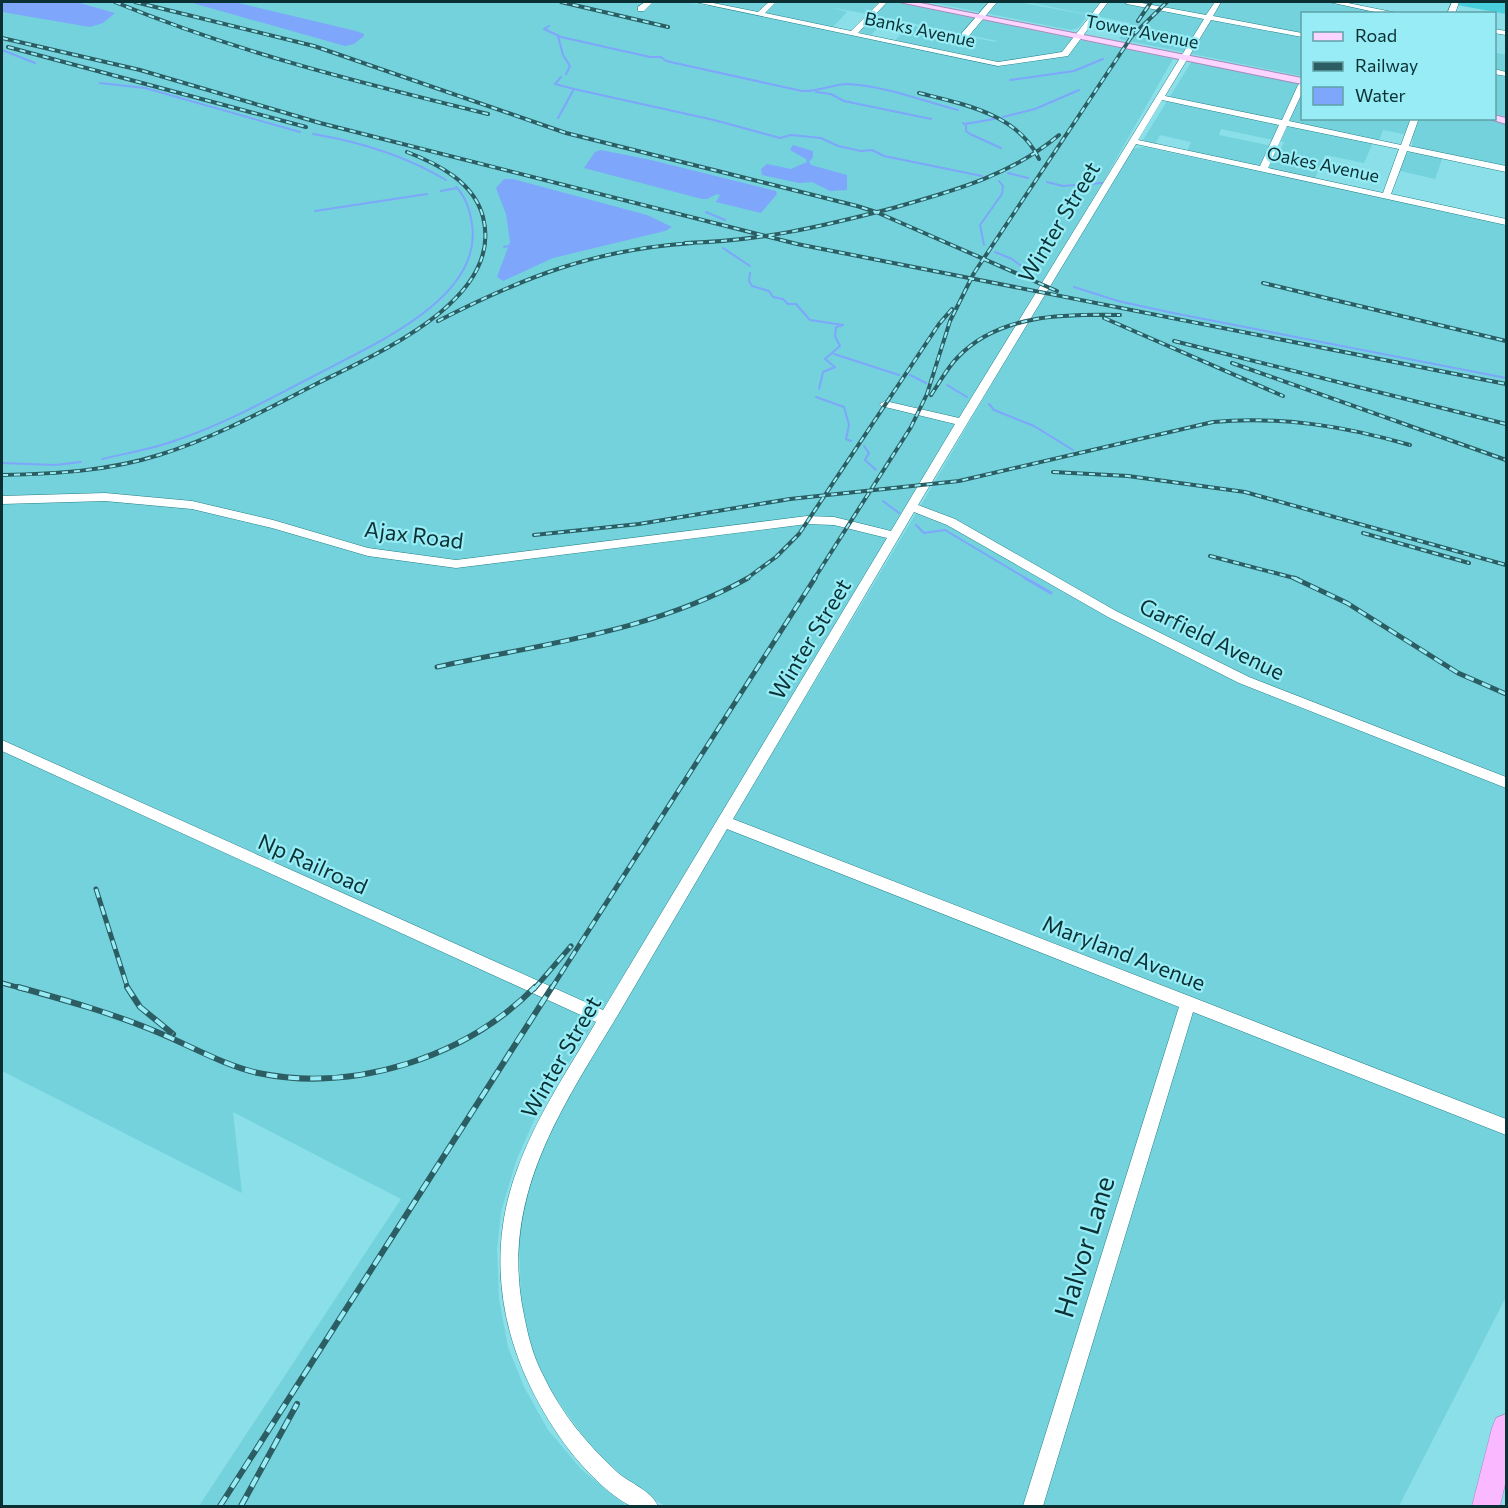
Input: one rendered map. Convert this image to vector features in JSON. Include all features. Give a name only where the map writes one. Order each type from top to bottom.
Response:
[{"type":"highway","points":[[1486,1506],[1506,1428]]},
{"type":"main road","name":"Tower Avenue","points":[[904,2],[982,15]]},
{"type":"main road","name":"Tower Avenue","points":[[919,2],[1301,81]]},
{"type":"street","points":[[640,9],[649,2]]},
{"type":"street","name":"Banks Avenue","points":[[699,2],[998,64],[1064,55],[1080,35]]},
{"type":"street","points":[[760,14],[773,2]]},
{"type":"street","points":[[853,33],[884,2]]},
{"type":"street","points":[[965,35],[993,2]]},
{"type":"street","points":[[1080,35],[1104,2]]},
{"type":"street","points":[[1127,2],[1301,35]]},
{"type":"street","name":"Winter Street","points":[[648,1506],[599,1471],[552,1413],[529,1370],[516,1322],[508,1250],[514,1210],[524,1174],[551,1113],[607,1019],[702,848],[724,822],[962,422],[1218,2]]},
{"type":"street","points":[[1339,2],[1389,12]]},
{"type":"street","points":[[1263,169],[1301,83]]},
{"type":"street","points":[[1159,97],[1506,169]]},
{"type":"street","points":[[1386,196],[1414,120]]},
{"type":"street","name":"Oakes Avenue","points":[[1133,141],[1506,222]]},
{"type":"street","points":[[885,404],[962,422]]},
{"type":"street","name":"Ajax Road","points":[[2,500],[105,497],[192,505],[273,524],[368,552],[456,564],[807,520],[834,521],[894,536]]},
{"type":"street","name":"Garfield Avenue","points":[[912,507],[951,522],[1096,606],[1238,677],[1506,783]]},
{"type":"street","name":"Np Railroad","points":[[2,745],[607,1019]]},
{"type":"street","name":"Maryland Avenue","points":[[724,822],[1506,1127]]},
{"type":"street","name":"Halvor Lane","points":[[1033,1506],[1188,1003]]},
{"type":"shaded area","points":[[78,2],[686,2],[708,6],[713,2],[894,2],[1173,59],[1091,203],[726,809],[535,1118],[516,1161],[501,1212],[497,1250],[499,1299],[508,1347],[524,1387],[548,1430],[581,1469],[626,1506],[199,1506],[401,1199],[233,1112],[242,1193],[2,1071],[2,12],[56,21],[115,13]],"holes":[[[829,7],[873,15],[859,32],[871,35],[887,18],[997,41],[909,25],[892,44],[829,31],[847,12]]]},
{"type":"shaded area","points":[[928,2],[1018,2],[1088,15],[1078,28],[1071,30]]},
{"type":"shaded area","points":[[1027,2],[1333,2],[1332,4],[1382,12],[1301,12],[1301,76],[1119,39],[1130,23]]},
{"type":"shaded area","points":[[1458,2],[1506,2],[1506,14],[1496,12],[1457,5]]},
{"type":"shaded area","points":[[1496,52],[1506,55],[1506,116],[1496,114]]},
{"type":"shaded area","points":[[1192,61],[1301,83],[1301,120],[1492,120],[1506,123],[1506,167],[1444,154],[1435,179],[1400,171],[1404,154],[1410,152],[1421,154],[1422,150],[1412,146],[1413,136],[1383,130],[1379,141],[1374,140],[1364,163],[1325,155],[1313,183],[1506,225],[1506,1297],[1399,1506],[665,1506],[640,1490],[595,1452],[556,1398],[538,1367],[528,1338],[521,1305],[519,1233],[522,1211],[540,1150],[598,1044],[924,500],[1059,269],[1133,149],[1144,147],[1228,165],[1230,161],[1187,151],[1191,142],[1160,135],[1155,144],[1143,140]],"holes":[[[1221,129],[1284,143],[1281,148],[1219,135]]]},
{"type":"water","points":[[2,2],[77,2],[115,13],[103,23],[90,27],[2,12]]},
{"type":"water","points":[[189,2],[234,2],[356,31],[364,36],[354,44],[345,46]]},
{"type":"water","points":[[793,145],[813,151],[813,157],[809,162],[811,165],[847,175],[847,190],[830,191],[812,182],[799,183],[762,175],[761,169],[767,164],[791,169],[807,162],[806,159],[790,150]]},
{"type":"water","points":[[601,150],[776,191],[777,194],[761,213],[716,202],[720,195],[717,194],[702,199],[584,168],[595,152]]},
{"type":"water","points":[[504,179],[513,179],[647,215],[672,227],[665,231],[553,258],[503,281],[497,277],[510,242],[506,214],[496,188]]},
{"type":"waterway","points":[[549,26],[544,29],[561,37],[650,57],[661,57],[666,61],[802,91],[842,84],[862,85],[958,110]]},
{"type":"waterway","points":[[558,36],[563,55],[570,66],[566,74]]},
{"type":"waterway","points":[[2,50],[35,63]]},
{"type":"waterway","points":[[1010,80],[1074,71],[1103,59]]},
{"type":"waterway","points":[[561,77],[555,84],[574,89]]},
{"type":"waterway","points":[[100,83],[145,88],[300,132]]},
{"type":"waterway","points":[[558,118],[574,89]]},
{"type":"waterway","points":[[574,89],[714,120],[780,138],[791,135],[821,138],[838,146],[861,151],[872,150],[884,156],[982,176]]},
{"type":"waterway","points":[[1003,117],[1035,109],[1079,90]]},
{"type":"waterway","points":[[816,92],[831,94],[844,101],[931,119]]},
{"type":"waterway","points":[[965,124],[994,119]]},
{"type":"waterway","points":[[963,123],[970,134],[1001,148]]},
{"type":"waterway","points":[[313,134],[382,151],[414,163],[446,180]]},
{"type":"waterway","points":[[1008,173],[1028,178]]},
{"type":"waterway","points":[[984,245],[980,225],[1002,194],[1003,186],[999,181]]},
{"type":"waterway","points":[[1047,182],[1063,186],[1102,183]]},
{"type":"waterway","points":[[102,459],[168,443],[230,419],[363,351],[417,318],[441,298],[460,276],[471,251],[470,214],[465,199],[457,188]]},
{"type":"waterway","points":[[441,191],[457,188]]},
{"type":"waterway","points":[[315,211],[427,194]]},
{"type":"waterway","points":[[706,212],[725,220]]},
{"type":"waterway","points":[[504,247],[509,246]]},
{"type":"waterway","points":[[723,248],[750,266]]},
{"type":"waterway","points":[[995,252],[1012,259],[1024,268]]},
{"type":"waterway","points":[[750,273],[749,281],[752,286],[769,291],[773,297],[783,299],[788,304],[796,304],[810,320],[843,325],[836,327],[835,336],[840,346],[825,359],[835,367],[823,372],[819,389]]},
{"type":"waterway","points":[[1074,287],[1118,301],[1173,313],[1506,378]]},
{"type":"waterway","points":[[834,354],[899,375]]},
{"type":"waterway","points":[[910,375],[926,383]]},
{"type":"waterway","points":[[947,385],[967,397]]},
{"type":"waterway","points":[[816,397],[844,407],[849,425],[846,439],[851,441]]},
{"type":"waterway","points":[[989,404],[994,410],[1034,426],[1073,450]]},
{"type":"waterway","points":[[864,446],[869,453],[865,460],[876,470]]},
{"type":"waterway","points":[[2,463],[55,465],[81,462]]},
{"type":"waterway","points":[[883,501],[899,513]]},
{"type":"waterway","points":[[916,525],[924,533],[945,530],[1027,579]]},
{"type":"waterway","points":[[1025,578],[1051,593]]},
{"type":"railway","points":[[115,2],[206,36],[299,65],[488,114]]},
{"type":"railway","points":[[135,2],[314,46],[566,133],[876,212]]},
{"type":"railway","points":[[561,2],[668,27]]},
{"type":"railway","points":[[1138,21],[1151,2]]},
{"type":"railway","points":[[983,259],[1132,36],[1167,2]]},
{"type":"railway","points":[[2,38],[140,70],[320,123],[765,236]]},
{"type":"railway","points":[[8,47],[306,127]]},
{"type":"railway","points":[[919,93],[988,113],[1018,131],[1035,152]]},
{"type":"railway","points":[[1035,152],[1059,135]]},
{"type":"railway","points":[[2,475],[101,468],[140,460],[179,448],[239,423],[369,357],[400,341],[429,321],[455,299],[474,274],[484,247],[483,217],[472,194],[463,184],[431,162],[407,152]]},
{"type":"railway","points":[[876,212],[959,188],[1001,172],[1035,152]]},
{"type":"railway","points":[[1035,152],[1039,159]]},
{"type":"railway","points":[[765,236],[876,212]]},
{"type":"railway","points":[[876,212],[983,259]]},
{"type":"railway","points":[[685,243],[765,236]]},
{"type":"railway","points":[[765,236],[971,278]]},
{"type":"railway","points":[[438,321],[500,291],[561,268],[624,252],[693,243]]},
{"type":"railway","points":[[971,278],[983,259]]},
{"type":"railway","points":[[983,259],[1057,291]]},
{"type":"railway","points":[[871,490],[911,427],[927,394],[950,321],[971,278]]},
{"type":"railway","points":[[971,278],[1506,384]]},
{"type":"railway","points":[[1263,283],[1506,341]]},
{"type":"railway","points":[[825,495],[939,324],[952,309]]},
{"type":"railway","points":[[931,395],[958,357],[974,343],[993,332],[1013,325],[1055,317],[1120,315]]},
{"type":"railway","points":[[1104,318],[1283,396]]},
{"type":"railway","points":[[1174,341],[1506,424]]},
{"type":"railway","points":[[1232,363],[1506,460]]},
{"type":"railway","points":[[871,490],[959,481],[1213,422],[1264,420],[1313,424],[1410,445]]},
{"type":"railway","points":[[1053,472],[1128,476],[1245,492],[1506,565]]},
{"type":"railway","points":[[814,579],[871,490]]},
{"type":"railway","points":[[825,495],[871,490]]},
{"type":"railway","points":[[534,535],[639,524],[825,495]]},
{"type":"railway","points":[[746,579],[776,557],[799,534],[825,495]]},
{"type":"railway","points":[[1363,533],[1469,563]]},
{"type":"railway","points":[[1210,556],[1298,579]]},
{"type":"railway","points":[[551,989],[815,578]]},
{"type":"railway","points":[[1294,578],[1347,603],[1458,673],[1506,694]]},
{"type":"railway","points":[[437,667],[557,643],[636,623],[675,611],[746,579]]},
{"type":"railway","points":[[96,889],[128,988]]},
{"type":"railway","points":[[534,989],[571,946]]},
{"type":"railway","points":[[2,983],[24,989]]},
{"type":"railway","points":[[18,987],[123,1019],[245,1070],[295,1078],[332,1078],[370,1073],[407,1064],[443,1050],[476,1033],[507,1012],[535,987]]},
{"type":"railway","points":[[220,1506],[552,987]]},
{"type":"railway","points":[[128,988],[140,1007],[173,1034]]},
{"type":"railway","points":[[241,1506],[297,1404]]}]
